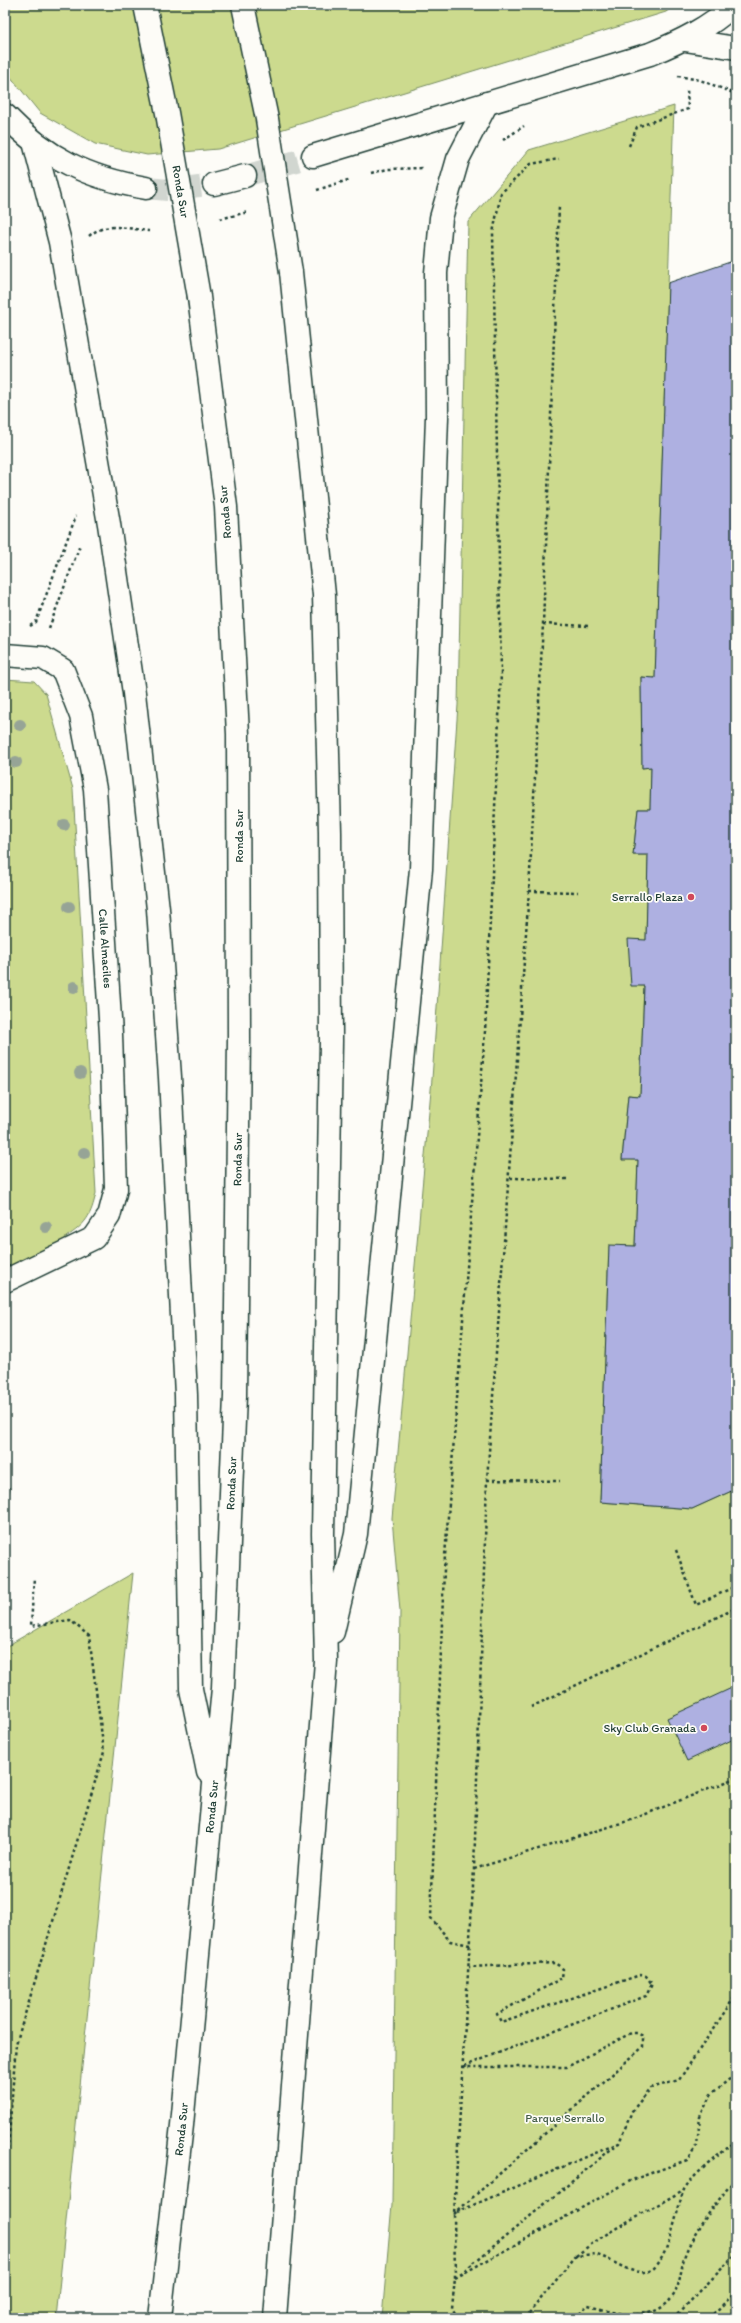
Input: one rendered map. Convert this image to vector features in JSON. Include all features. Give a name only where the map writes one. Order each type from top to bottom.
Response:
[{"type":"main road","name":"Ronda Sur","points":[[145,5],[167,113],[199,297],[226,507],[238,742],[239,1038],[234,1411],[223,1688],[182,2125],[160,2318]]},
{"type":"main road","points":[[243,5],[267,119],[291,272],[324,595],[330,832],[331,1041],[323,1534],[326,1661],[275,2318]]},
{"type":"main road","points":[[313,156],[650,54],[685,40],[708,27],[734,5]]},
{"type":"main road","points":[[685,40],[736,48]]},
{"type":"main road","points":[[326,1661],[356,1534],[421,869],[437,425],[436,273],[441,218],[458,159],[487,103]]},
{"type":"main road","points":[[5,115],[34,142],[62,161],[89,174],[118,183],[146,188]]},
{"type":"main road","points":[[34,142],[60,242],[109,524],[134,693],[154,878],[170,1077],[186,1395],[191,1689],[212,1795]]},
{"type":"main road","points":[[214,184],[245,176]]},
{"type":"main road","name":"Calle Almaciles","points":[[5,656],[43,658],[63,670],[81,716],[95,789],[111,1034],[116,1189],[109,1216],[94,1238],[5,1282]]},
{"type":"path","points":[[674,76],[700,80],[736,94]]},
{"type":"path","points":[[629,146],[637,127],[688,109],[687,89]]},
{"type":"path","points":[[502,141],[530,122]]},
{"type":"path","points":[[470,1945],[450,1941],[432,1918],[444,1569],[485,1032],[501,673],[493,233],[501,193],[531,164],[559,159]]},
{"type":"path","points":[[369,173],[388,169],[425,168]]},
{"type":"path","points":[[317,190],[354,178]]},
{"type":"path","points":[[458,2318],[452,2308],[455,2278],[454,2214],[474,1869],[487,1480],[510,1178],[529,891],[542,624],[559,206]]},
{"type":"path","points":[[220,219],[248,212]]},
{"type":"path","points":[[27,628],[36,622],[77,511]]},
{"type":"path","points":[[47,632],[80,544]]},
{"type":"path","points":[[542,624],[589,626]]},
{"type":"path","points":[[529,891],[578,892]]},
{"type":"path","points":[[510,1178],[570,1179]]},
{"type":"path","points":[[487,1480],[560,1481]]},
{"type":"path","points":[[676,1550],[696,1604],[736,1586]]},
{"type":"path","points":[[5,2186],[16,2044],[104,1752],[89,1636],[70,1620],[31,1626],[34,1577]]},
{"type":"path","points":[[531,1707],[736,1608]]},
{"type":"path","points":[[474,1869],[631,1820],[736,1778]]},
{"type":"path","points":[[462,2067],[646,1996],[652,1984],[646,1976],[640,1975],[500,2022],[497,2014],[562,1978],[563,1968],[555,1963],[468,1967]]},
{"type":"path","points":[[455,2278],[619,2143],[632,2111],[652,2088],[678,2080],[736,1995]]},
{"type":"path","points":[[454,2214],[643,2047],[644,2042],[643,2036],[637,2033],[631,2033],[567,2067],[462,2067]]},
{"type":"path","points":[[455,2278],[632,2180],[688,2160],[697,2144],[700,2117],[711,2094],[736,2074]]},
{"type":"path","points":[[525,2318],[576,2256],[595,2240],[684,2190],[709,2163],[736,2141]]},
{"type":"path","points":[[454,2214],[619,2143]]},
{"type":"path","points":[[575,2318],[588,2306],[628,2316],[641,2316],[667,2303],[675,2293],[687,2251],[702,2223],[731,2184],[736,2182]]},
{"type":"path","points":[[576,2256],[596,2254],[634,2272],[648,2272],[659,2264],[673,2229],[684,2190]]},
{"type":"path","points":[[674,2318],[736,2254]]},
{"type":"path","points":[[709,2318],[736,2292]]},
{"type":"path","points":[[601,2309],[605,2318]]},
{"type":"green space","points":[[5,5],[675,5],[666,12],[218,149],[147,155],[95,144],[40,113],[5,70]]},
{"type":"green space","name":"Parque Serrallo","points":[[674,106],[655,678],[641,677],[642,768],[651,767],[650,809],[638,809],[633,855],[648,855],[646,940],[631,985],[644,986],[640,1096],[628,1095],[622,1159],[638,1160],[635,1246],[609,1246],[600,1502],[692,1509],[736,1489],[736,2318],[382,2318],[392,2204],[400,1611],[392,1518],[432,1079],[458,705],[468,222],[529,150]]},
{"type":"green space","points":[[5,679],[34,681],[46,694],[73,789],[96,1193],[90,1214],[78,1228],[66,1237],[65,1245],[5,1271]]},
{"type":"green space","points":[[133,1573],[56,2318],[5,2318],[5,1647]]},
{"type":"building","name":"Serrallo Plaza","points":[[733,261],[736,264],[736,1489],[692,1509],[600,1502],[609,1245],[635,1246],[638,1160],[622,1160],[628,1095],[640,1096],[644,986],[631,986],[628,939],[646,940],[648,855],[633,855],[638,809],[650,809],[651,767],[642,768],[641,677],[655,678],[668,283]]},
{"type":"building","points":[[5,1487],[10,1488],[5,1506]]},
{"type":"building","name":"Sky Club Granada","points":[[736,1686],[736,1738],[687,1761],[667,1718]]},
{"type":"tunnel","points":[[245,176],[313,156]]},
{"type":"tunnel","points":[[146,188],[168,190],[214,184]]},
{"type":"place","name":"Serrallo Plaza","points":[[691,897]]},
{"type":"place","name":"Sky Club Granada","points":[[704,1728]]}]
